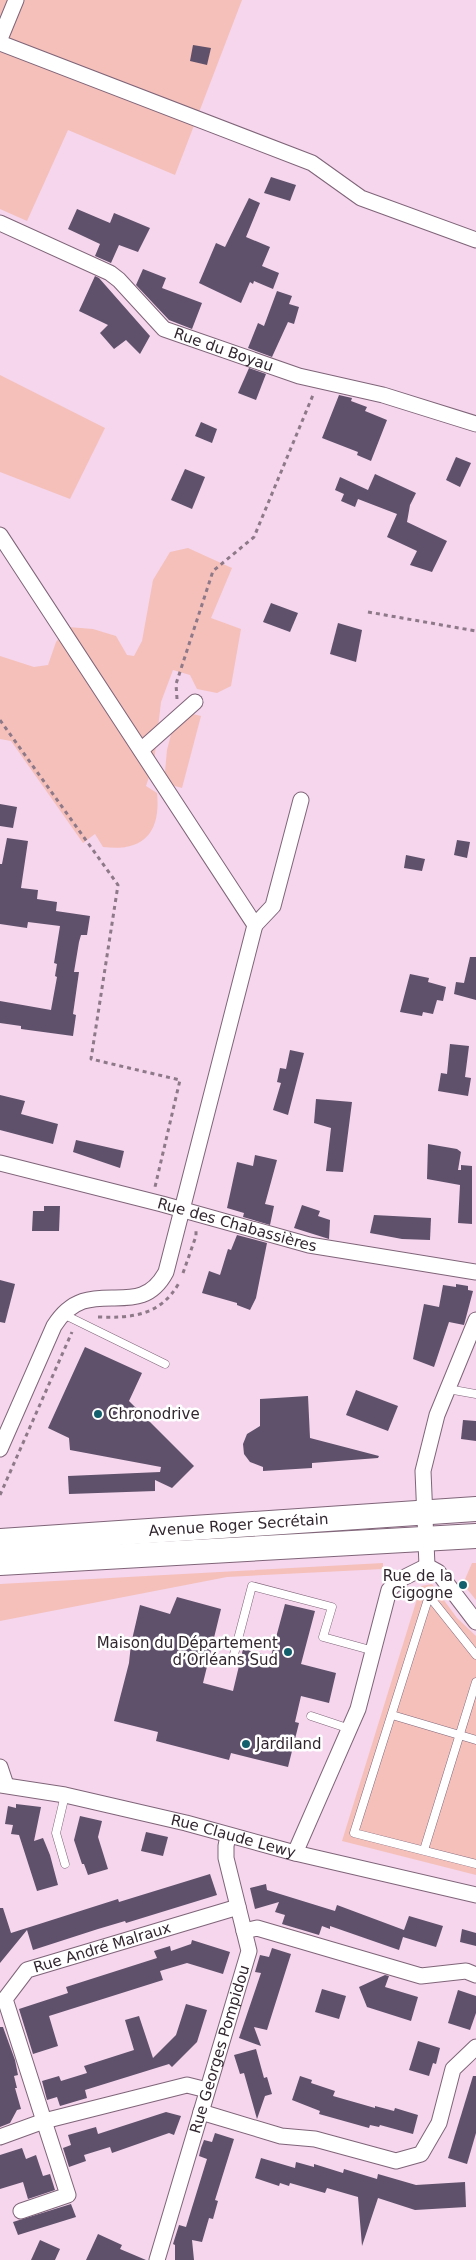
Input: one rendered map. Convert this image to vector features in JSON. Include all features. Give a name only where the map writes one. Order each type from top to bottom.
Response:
[{"type":"main road","name":"Avenue Roger Secrétain","points":[[0,1541],[476,1510]]},
{"type":"main road","name":"Avenue Roger Secrétain","points":[[0,1563],[476,1536]]},
{"type":"street","points":[[0,39],[16,0]]},
{"type":"street","points":[[0,43],[312,163],[361,198],[476,240]]},
{"type":"street","name":"Rue du Boyau","points":[[0,224],[110,273],[119,280],[164,329],[299,376],[383,395],[476,424]]},
{"type":"street","points":[[0,535],[256,925]]},
{"type":"street","points":[[141,750],[195,702]]},
{"type":"street","points":[[0,1449],[54,1326],[63,1314],[73,1305],[85,1299],[139,1297],[148,1294],[162,1281],[184,1210],[256,925],[273,906],[301,800]]},
{"type":"street","name":"Rue des Chabassières","points":[[0,1164],[152,1201],[309,1245],[476,1272]]},
{"type":"street","points":[[476,1320],[437,1416],[423,1470],[427,1566],[438,1572],[476,1622]]},
{"type":"street","name":"Rue Claude Lewy","points":[[3,1785],[65,1795],[186,1823],[295,1853],[358,1709],[389,1590],[399,1580],[427,1566]]},
{"type":"street","points":[[0,1767],[3,1785]]},
{"type":"street","name":"Rue Georges Pompidou","points":[[156,2260],[249,1951],[226,1858],[228,1836]]},
{"type":"street","points":[[295,1853],[476,1895]]},
{"type":"street","name":"Rue André Malraux","points":[[44,2121],[5,1999],[27,1970],[238,1907]]},
{"type":"street","points":[[244,1931],[257,1928],[421,1976],[466,1971],[476,1976]]},
{"type":"street","points":[[201,2112],[281,2136],[315,2139],[396,2162],[421,2154],[439,2123],[453,2069],[476,2047]]},
{"type":"street","points":[[0,2137],[44,2121],[187,2084],[207,2090]]},
{"type":"street","points":[[21,2211],[68,2195],[44,2121]]},
{"type":"lane","points":[[63,1314],[165,1364]]},
{"type":"lane","points":[[448,1390],[476,1394]]},
{"type":"lane","points":[[232,1662],[252,1586],[332,1607],[323,1637],[374,1651]]},
{"type":"lane","points":[[476,1655],[429,1596],[354,1833],[476,1864]]},
{"type":"lane","points":[[424,1850],[476,1682]]},
{"type":"lane","points":[[392,1715],[476,1740]]},
{"type":"lane","points":[[311,1716],[350,1729]]},
{"type":"lane","points":[[65,1795],[56,1833],[65,1864]]},
{"type":"path","points":[[178,717],[176,684],[213,571],[254,537],[319,380]]},
{"type":"path","points":[[368,612],[476,631]]},
{"type":"path","points":[[0,720],[118,885],[91,1058],[180,1080],[152,1201]]},
{"type":"shaded area","points":[[0,0],[242,0],[175,175],[68,130],[27,221],[0,209]]},
{"type":"shaded area","points":[[0,375],[105,428],[70,499],[0,472]]},
{"type":"shaded area","points":[[188,548],[232,568],[211,618],[241,629],[231,686],[217,693],[197,689],[190,675],[173,670],[161,702],[154,762],[146,786],[157,793],[156,819],[152,829],[139,843],[129,846],[117,848],[103,847],[95,834],[83,843],[11,741],[0,739],[0,656],[34,667],[48,665],[56,642],[68,627],[93,629],[116,636],[127,655],[134,656],[142,641],[153,580],[170,552]]},
{"type":"shaded area","points":[[193,714],[201,716],[182,788],[164,783],[167,750],[176,715]]},
{"type":"shaded area","points":[[383,1563],[383,1569],[227,1577],[0,1621],[0,1584]]},
{"type":"shaded area","points":[[472,1563],[476,1563],[476,1600],[463,1584]]},
{"type":"shaded area","points":[[432,1584],[457,1618],[476,1636],[476,1875],[342,1841],[421,1586]]},
{"type":"building","points":[[193,45],[211,48],[207,65],[190,61]]},
{"type":"building","points":[[271,177],[296,185],[290,201],[264,193]]},
{"type":"building","points":[[249,198],[260,203],[246,237],[270,247],[262,266],[279,273],[273,289],[254,281],[253,284],[250,282],[241,303],[199,283],[216,243],[225,247]]},
{"type":"building","points":[[77,209],[110,223],[114,213],[150,228],[138,252],[119,245],[111,263],[95,256],[100,244],[68,229]]},
{"type":"building","points":[[143,269],[166,278],[162,288],[202,303],[192,329],[169,320],[136,285]]},
{"type":"building","points":[[95,276],[99,278],[150,336],[140,354],[126,340],[114,349],[100,333],[108,325],[79,311]]},
{"type":"building","points":[[277,291],[292,296],[289,304],[299,307],[294,324],[288,322],[272,357],[248,348],[258,323],[264,326]]},
{"type":"building","points":[[249,368],[266,374],[256,400],[238,393]]},
{"type":"building","points":[[339,395],[352,398],[351,401],[367,407],[365,411],[387,420],[371,461],[357,455],[358,452],[322,438]]},
{"type":"building","points":[[201,422],[217,429],[212,443],[195,436]]},
{"type":"building","points":[[456,457],[471,463],[460,487],[446,480]]},
{"type":"building","points":[[185,469],[205,477],[192,509],[171,500]]},
{"type":"building","points":[[375,474],[416,493],[410,505],[407,522],[447,541],[432,572],[410,565],[417,551],[387,537],[397,514],[358,499],[355,507],[341,501],[344,494],[335,490],[340,477],[368,490]]},
{"type":"building","points":[[271,603],[298,613],[290,632],[263,622]]},
{"type":"building","points":[[338,623],[362,630],[356,662],[330,654]]},
{"type":"building","points":[[0,804],[17,807],[13,828],[0,826]]},
{"type":"building","points":[[7,838],[28,841],[21,888],[38,890],[37,899],[57,902],[56,911],[90,916],[87,935],[81,935],[79,942],[74,972],[79,972],[73,1014],[76,1015],[73,1036],[21,1029],[21,1026],[0,1023],[0,1001],[51,1010],[57,977],[55,976],[57,964],[54,963],[60,926],[28,922],[27,928],[0,924],[0,864],[2,864]]},
{"type":"building","points":[[457,840],[470,842],[467,858],[454,855]]},
{"type":"building","points":[[406,855],[425,859],[422,871],[404,868]]},
{"type":"building","points":[[470,957],[476,957],[476,1000],[454,994],[456,982],[464,983]]},
{"type":"building","points":[[410,974],[429,978],[428,982],[446,987],[443,1001],[437,1000],[433,1014],[423,1012],[422,1016],[400,1012]]},
{"type":"building","points":[[450,1044],[469,1046],[465,1077],[471,1078],[468,1096],[438,1091],[441,1073],[447,1074]]},
{"type":"building","points":[[290,1050],[304,1053],[288,1115],[273,1110],[281,1083],[277,1082],[280,1068],[286,1069]]},
{"type":"building","points":[[0,1095],[25,1101],[21,1114],[58,1124],[53,1144],[0,1130]]},
{"type":"building","points":[[316,1099],[352,1102],[343,1172],[326,1171],[331,1128],[314,1123]]},
{"type":"building","points":[[76,1140],[124,1151],[120,1168],[73,1152]]},
{"type":"building","points":[[428,1144],[457,1149],[461,1152],[458,1170],[461,1170],[461,1165],[472,1166],[472,1224],[458,1223],[460,1185],[427,1179]]},
{"type":"building","points":[[255,1155],[277,1160],[265,1204],[274,1206],[270,1225],[243,1217],[244,1213],[227,1208],[237,1162],[253,1166]]},
{"type":"building","points":[[302,1205],[320,1211],[318,1216],[330,1220],[329,1239],[294,1228]]},
{"type":"building","points":[[44,1206],[60,1206],[59,1231],[32,1231],[33,1211],[44,1211]]},
{"type":"building","points":[[374,1215],[431,1218],[430,1240],[402,1239],[370,1233]]},
{"type":"building","points":[[237,1235],[267,1243],[256,1298],[250,1310],[237,1305],[237,1303],[202,1293],[209,1271],[220,1275],[228,1249],[231,1250]]},
{"type":"building","points":[[0,1280],[15,1284],[5,1323],[0,1322]]},
{"type":"building","points":[[456,1284],[468,1286],[468,1290],[473,1291],[464,1325],[449,1322],[434,1367],[413,1359],[424,1304],[439,1307],[443,1285],[456,1287]]},
{"type":"building","name":"Chronodrive","points":[[85,1347],[142,1373],[129,1401],[194,1466],[172,1488],[155,1480],[155,1491],[69,1494],[68,1476],[160,1472],[161,1467],[70,1450],[69,1438],[48,1428]]},
{"type":"building","points":[[356,1390],[398,1406],[388,1431],[346,1415]]},
{"type":"building","points":[[308,1396],[310,1438],[379,1456],[378,1458],[312,1463],[312,1468],[263,1471],[263,1467],[250,1462],[244,1454],[243,1444],[247,1434],[260,1426],[260,1399]]},
{"type":"building","points":[[463,1420],[476,1421],[476,1441],[461,1439]]},
{"type":"building","points":[[177,1597],[221,1609],[203,1683],[233,1691],[243,1649],[271,1656],[285,1604],[315,1611],[301,1664],[336,1673],[329,1703],[301,1696],[295,1722],[299,1723],[288,1767],[231,1753],[229,1760],[156,1741],[158,1732],[114,1721],[129,1663],[131,1644],[140,1605],[170,1614]]},
{"type":"building","points":[[16,1804],[41,1807],[34,1841],[43,1838],[58,1885],[37,1891],[19,1835],[11,1834],[13,1825],[5,1824],[8,1806],[16,1808]]},
{"type":"building","points":[[80,1816],[102,1821],[98,1837],[108,1869],[88,1875],[84,1864],[82,1864],[74,1840]]},
{"type":"building","points":[[146,1832],[168,1837],[163,1856],[141,1851]]},
{"type":"building","points":[[210,1874],[217,1895],[126,1923],[125,1921],[98,1929],[33,1950],[27,1930],[0,1963],[0,1908],[3,1908],[11,1933],[118,1899],[119,1902]]},
{"type":"building","points":[[266,1884],[267,1890],[335,1911],[337,1905],[404,1930],[409,1916],[443,1926],[436,1947],[403,1937],[399,1950],[330,1926],[330,1929],[322,1926],[319,1935],[282,1924],[285,1915],[275,1912],[279,1902],[255,1909],[250,1888]]},
{"type":"building","points":[[462,1929],[476,1933],[476,1946],[460,1942]]},
{"type":"building","points":[[192,1940],[230,1952],[223,1974],[187,1963],[160,1971],[163,1980],[49,2016],[58,2046],[33,2054],[19,2009],[68,1993],[66,1987],[157,1958],[154,1951],[170,1946],[171,1951],[191,1944]]},
{"type":"building","points":[[272,1948],[291,1954],[267,2030],[254,2027],[261,2046],[239,2038],[261,1973],[255,1972],[260,1955],[269,1957]]},
{"type":"building","points":[[385,1975],[389,1976],[385,1987],[418,1997],[411,2021],[367,2007],[359,1987]]},
{"type":"building","points":[[322,1989],[346,1996],[339,2019],[315,2012]]},
{"type":"building","points":[[458,1990],[476,1996],[476,2013],[470,2030],[448,2023]]},
{"type":"building","points":[[186,2004],[207,2010],[197,2042],[172,2067],[169,2064],[85,2090],[87,2098],[60,2106],[57,2097],[47,2100],[42,2081],[59,2076],[61,2081],[87,2073],[84,2066],[134,2050],[125,2020],[139,2016],[153,2058],[176,2035]]},
{"type":"building","points":[[0,2027],[3,2027],[15,2060],[18,2075],[14,2076],[17,2088],[15,2088],[21,2109],[17,2110],[10,2123],[0,2127]]},
{"type":"building","points":[[418,2041],[440,2048],[436,2064],[433,2063],[429,2076],[409,2070]]},
{"type":"building","points":[[256,2049],[264,2078],[267,2077],[272,2094],[265,2096],[257,2119],[244,2073],[240,2074],[234,2055]]},
{"type":"building","points":[[300,2076],[312,2080],[311,2083],[335,2091],[333,2096],[375,2108],[375,2106],[394,2111],[395,2108],[418,2115],[413,2134],[380,2125],[379,2127],[370,2125],[369,2128],[319,2114],[320,2111],[292,2100]]},
{"type":"building","points":[[473,2076],[476,2076],[476,2133],[467,2164],[448,2158]]},
{"type":"building","points":[[166,2112],[181,2116],[174,2135],[169,2133],[112,2153],[110,2147],[84,2155],[86,2161],[69,2167],[63,2148],[71,2145],[68,2135],[96,2127],[98,2134]]},
{"type":"building","points":[[215,2133],[234,2139],[215,2200],[218,2201],[213,2219],[209,2218],[202,2242],[192,2240],[194,2260],[175,2260],[175,2245],[173,2244],[179,2225],[186,2227],[207,2159],[199,2156],[201,2148],[204,2140],[212,2142]]},
{"type":"building","points":[[22,2148],[26,2159],[36,2155],[43,2176],[50,2174],[55,2190],[28,2199],[23,2182],[0,2189],[0,2155]]},
{"type":"building","points":[[261,2158],[295,2168],[296,2162],[314,2167],[314,2164],[343,2173],[344,2169],[377,2179],[378,2174],[416,2185],[465,2182],[466,2207],[415,2210],[378,2198],[362,2246],[358,2197],[327,2188],[325,2193],[290,2183],[289,2186],[280,2183],[279,2186],[255,2178]]},
{"type":"building","points":[[71,2204],[76,2217],[18,2235],[13,2222]]},
{"type":"building","points":[[98,2234],[122,2245],[120,2249],[146,2260],[86,2260]]},
{"type":"building","points":[[40,2240],[60,2249],[55,2260],[31,2260]]},
{"type":"place","name":"Chronodrive","points":[[98,1414]]},
{"type":"place","name":"Rue de la Cigogne","points":[[463,1585]]},
{"type":"place","name":"Maison du Département d’Orléans Sud","points":[[288,1652]]},
{"type":"place","name":"Jardiland","points":[[246,1744]]}]
